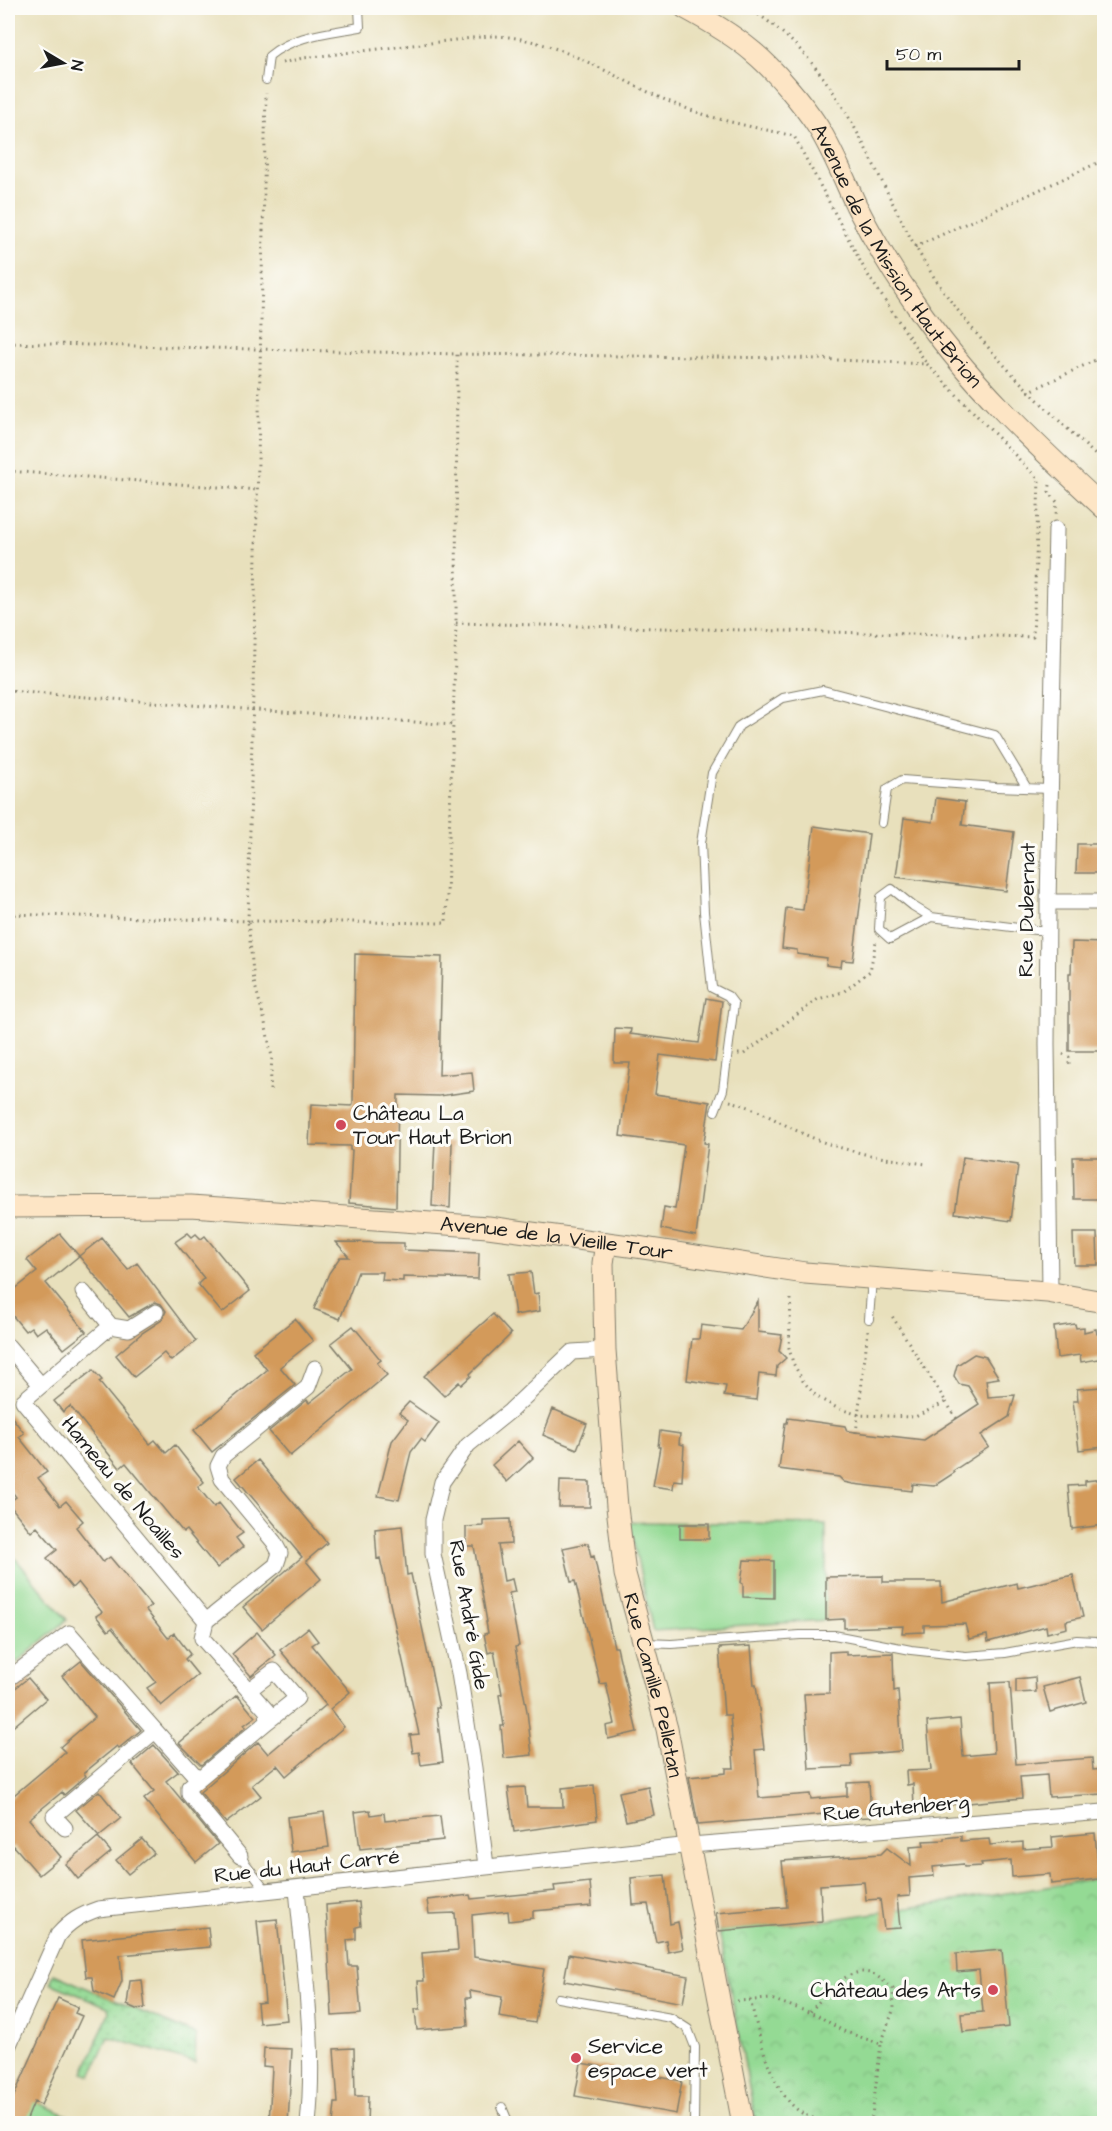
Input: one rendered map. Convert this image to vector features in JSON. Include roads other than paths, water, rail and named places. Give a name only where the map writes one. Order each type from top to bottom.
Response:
[{"type":"street","name":"Avenue de la Mission Haut-Brion","points":[[685,8],[721,28],[755,53],[788,88],[818,128],[886,260],[945,345],[977,384],[1104,508]]},
{"type":"street","name":"Rue Dubernat","points":[[1050,1292],[1048,902],[1056,528]]},
{"type":"street","points":[[1048,902],[1104,902]]},
{"type":"street","name":"Avenue de la Vieille Tour","points":[[8,1207],[191,1206],[477,1226],[606,1242],[805,1273],[1050,1292],[1104,1302]]},
{"type":"street","name":"Rue Camille Pelletan","points":[[606,1242],[603,1263],[605,1350],[622,1552],[667,1729],[743,2124]]},
{"type":"street","points":[[83,1292],[111,1326],[129,1329],[156,1311]]},
{"type":"street","name":"Hameau de Noailles","points":[[111,1326],[40,1384],[23,1401],[206,1621]]},
{"type":"street","name":"Rue André Gide","points":[[486,1866],[459,1673],[433,1554],[433,1520],[442,1482],[468,1445],[510,1411],[572,1352],[605,1350]]},
{"type":"street","points":[[10,1355],[40,1384]]},
{"type":"street","points":[[268,1721],[267,1712],[202,1638],[206,1621],[276,1565],[280,1553],[274,1542],[222,1479],[218,1466],[223,1456],[308,1387],[315,1368]]},
{"type":"street","points":[[8,1679],[69,1633],[198,1779]]},
{"type":"street","points":[[240,1856],[189,1794],[189,1787],[297,1698],[274,1671],[249,1690]]},
{"type":"street","points":[[65,1828],[54,1816],[155,1731]]},
{"type":"street","name":"Rue Gutenberg","points":[[691,1845],[1104,1812]]},
{"type":"street","name":"Rue du Haut Carré","points":[[8,2047],[58,1935],[79,1916],[98,1909],[691,1845]]},
{"type":"street","points":[[297,1888],[311,2043],[309,2124]]},
{"type":"lane","points":[[266,80],[269,56],[281,46],[312,35],[360,27],[359,8]]},
{"type":"lane","points":[[715,1112],[723,1090],[734,1004],[728,996],[712,988],[704,912],[701,843],[712,773],[739,726],[783,698],[823,690],[995,735],[1027,788]]},
{"type":"lane","points":[[882,823],[887,789],[902,780],[1050,789]]},
{"type":"lane","points":[[932,917],[890,939],[879,930],[881,897],[892,889],[913,906],[932,917],[1048,930]]},
{"type":"lane","points":[[869,1319],[872,1278]]},
{"type":"lane","points":[[644,1642],[671,1644],[800,1635],[834,1635],[911,1650],[966,1656],[1005,1653],[1077,1640],[1104,1644]]},
{"type":"lane","points":[[240,1856],[267,1892]]},
{"type":"lane","points":[[558,1998],[671,2018],[688,2029],[695,2047],[694,2124]]},
{"type":"lane","points":[[502,2108],[509,2124]]},
{"type":"place","name":"Château La Tour Haut Brion","points":[[341,1125]]},
{"type":"place","name":"Château des Arts","points":[[993,1990]]},
{"type":"place","name":"Service espace vert","points":[[576,2058]]}]
